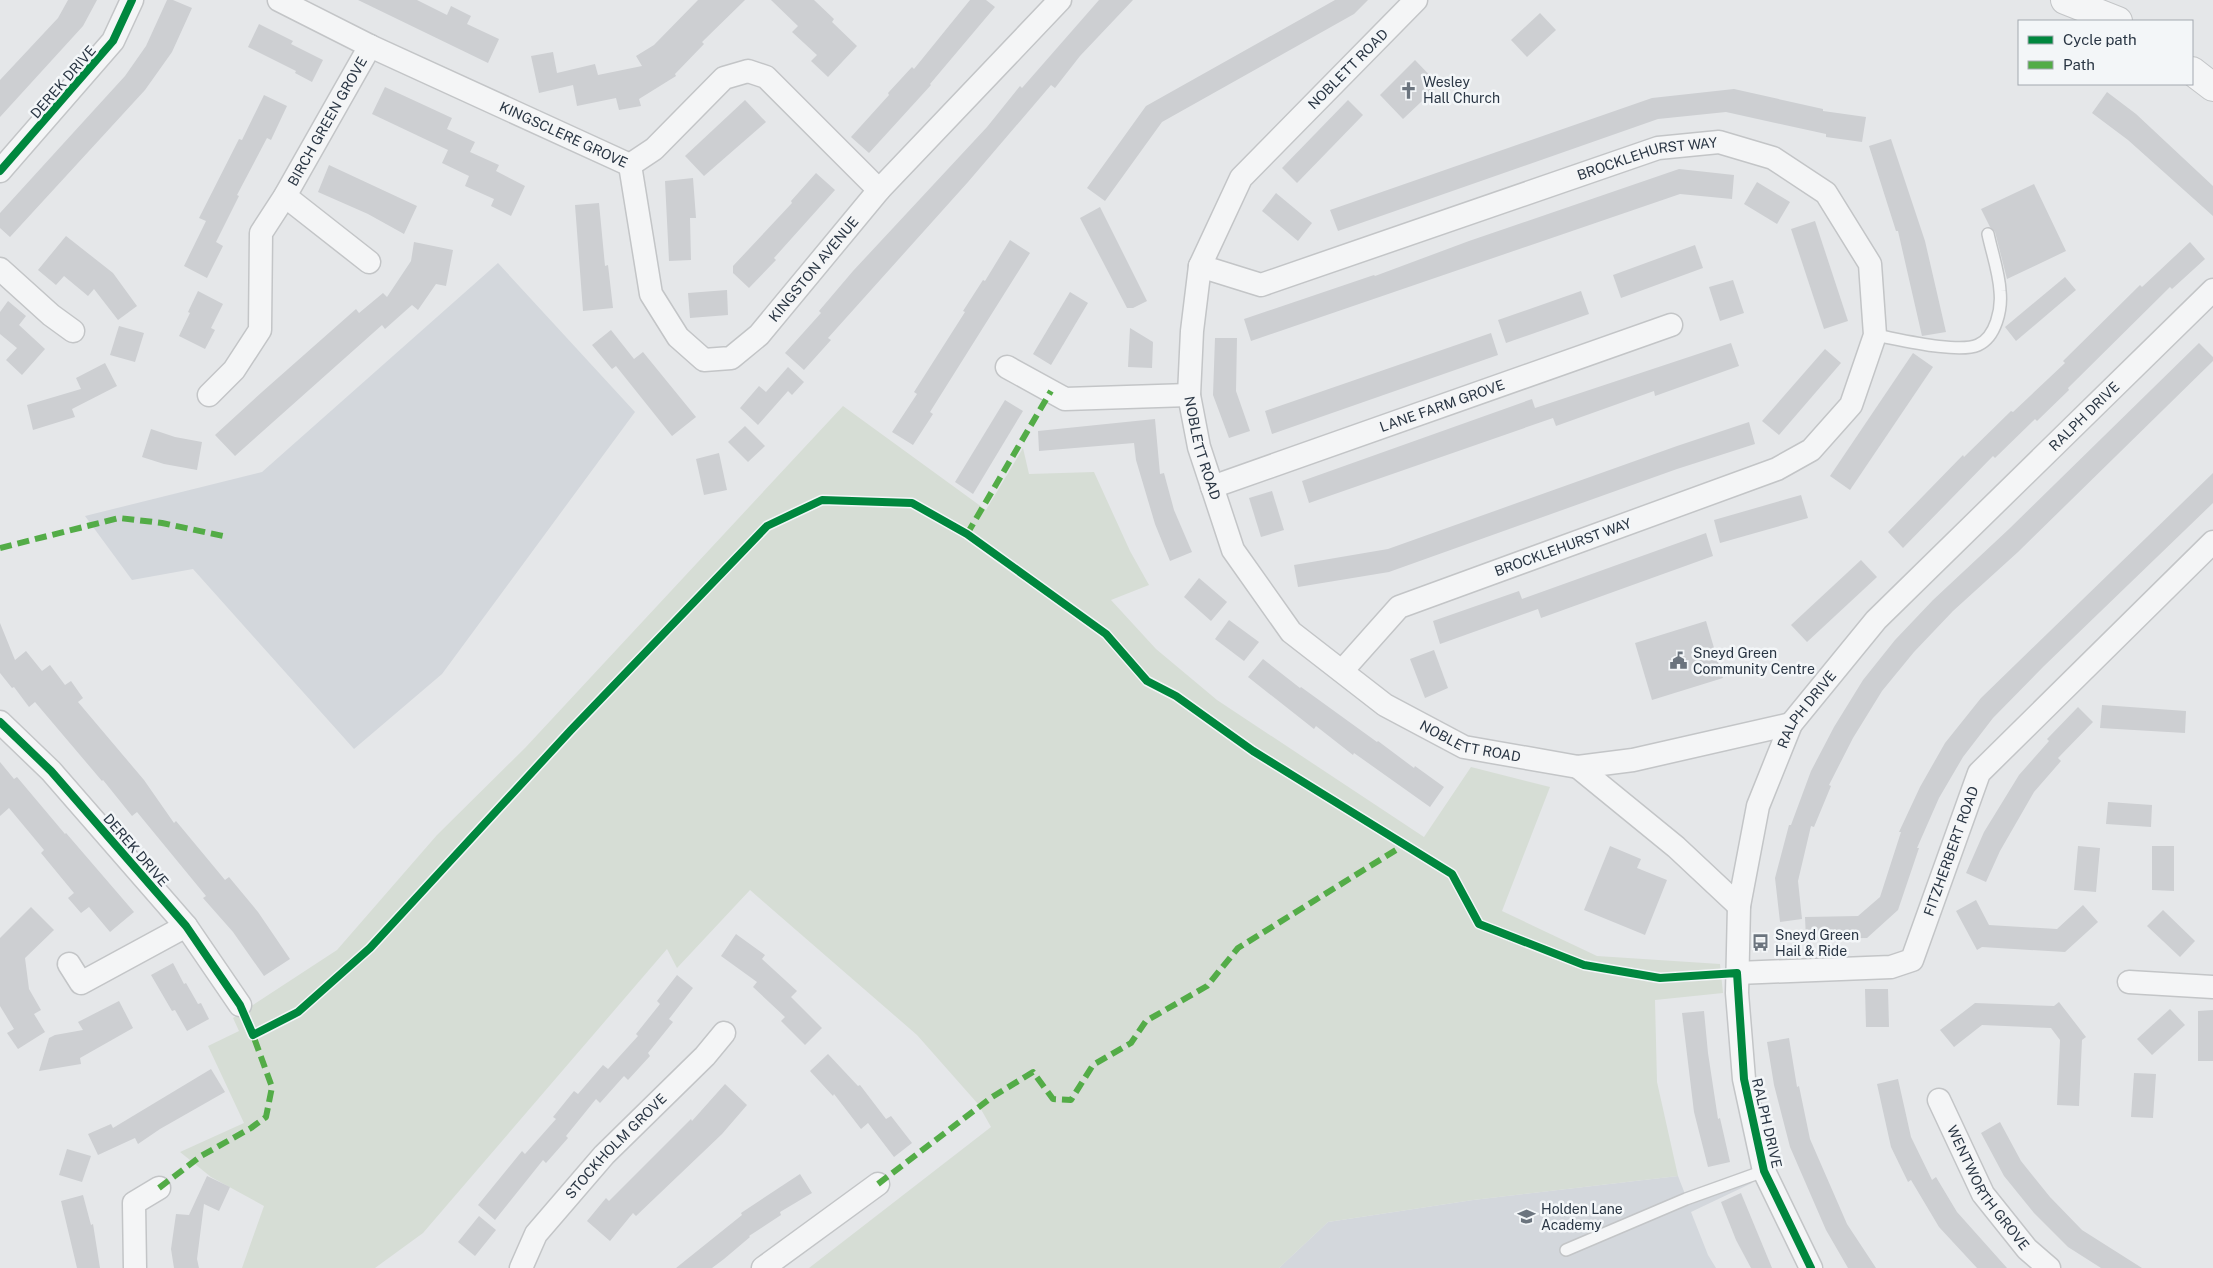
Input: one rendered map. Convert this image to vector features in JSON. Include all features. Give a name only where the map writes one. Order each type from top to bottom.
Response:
[{"type":"street","name":"DEREK DRIVE","points":[[0,171],[113,41],[132,0]]},
{"type":"street","name":"KINGSCLERE GROVE","points":[[278,0],[370,46],[630,165],[654,149],[724,78],[748,71],[766,77],[879,190]]},
{"type":"street","name":"KINGSTON AVENUE","points":[[630,165],[651,294],[678,337],[704,360],[731,358],[759,335],[879,190],[1060,0]]},
{"type":"street","name":"NOBLETT ROAD","points":[[1416,0],[1241,178],[1200,266],[1192,332],[1189,395],[1199,447],[1233,550],[1290,632],[1385,705],[1464,747],[1578,766],[1633,760],[1791,724]]},
{"type":"street","points":[[2065,0],[2115,20]]},
{"type":"street","name":"BIRCH GREEN GROVE","points":[[209,395],[234,370],[260,330],[261,233],[285,196],[370,46]]},
{"type":"street","points":[[2193,72],[2213,87]]},
{"type":"street","name":"BROCKLEHURST WAY","points":[[1200,266],[1261,285],[1658,148],[1719,142],[1773,158],[1826,194],[1870,264],[1875,335],[1851,405],[1812,450],[1777,469],[1399,607],[1342,672]]},
{"type":"street","name":"BIRCH GREEN GROVE","points":[[285,196],[369,262]]},
{"type":"street","points":[[0,269],[73,331]]},
{"type":"street","name":"RALPH DRIVE","points":[[1811,1268],[1764,1171],[1744,1079],[1737,974],[1739,906],[1758,806],[1791,724],[1876,620],[2213,290]]},
{"type":"street","name":"LANE FARM GROVE","points":[[1212,487],[1671,325]]},
{"type":"street","points":[[1007,367],[1065,399],[1189,395]]},
{"type":"street","name":"FITZHERBERT ROAD","points":[[1737,974],[1891,967],[1912,960],[1979,773],[2213,542]]},
{"type":"street","name":"DEREK DRIVE","points":[[0,722],[51,771],[186,926],[240,1006]]},
{"type":"street","points":[[1578,766],[1676,847],[1739,906]]},
{"type":"street","points":[[69,964],[82,983],[186,926]]},
{"type":"street","points":[[2129,982],[2213,987]]},
{"type":"street","name":"STOCKHOLM GROVE","points":[[521,1268],[536,1234],[604,1155],[705,1056],[724,1033]]},
{"type":"street","name":"WENTWORTH GROVE","points":[[1939,1100],[1983,1194],[2027,1249],[2049,1268]]},
{"type":"street","points":[[763,1268],[878,1184]]},
{"type":"street","points":[[135,1268],[134,1203],[159,1188]]},
{"type":"lane","points":[[1875,335],[1958,348],[1979,345],[1993,330],[1999,314],[2000,291],[1988,234]]},
{"type":"lane","points":[[1566,1250],[1686,1199],[1764,1171]]},
{"type":"shaded area","points":[[498,263],[635,412],[442,674],[354,749],[193,569],[132,580],[85,516],[262,472]]},
{"type":"shaded area","points":[[843,406],[986,510],[1023,448],[1029,474],[1094,472],[1130,551],[1149,585],[1111,600],[1156,649],[1217,700],[1424,837],[1471,767],[1550,787],[1502,911],[1597,956],[1720,964],[1723,993],[1655,1000],[1657,1082],[1678,1176],[1473,1200],[1328,1222],[1279,1268],[809,1268],[991,1127],[978,1104],[917,1035],[750,890],[677,968],[667,949],[423,1233],[375,1268],[242,1268],[264,1206],[211,1177],[180,1152],[244,1123],[208,1046],[239,1031],[233,1018],[337,950],[437,835],[525,748]]},
{"type":"shaded area","name":"Holden Lane Academy","points":[[1747,1171],[1752,1183],[1691,1212],[1708,1255],[1716,1268],[1279,1268],[1328,1222],[1473,1200],[1678,1176],[1685,1194]]},
{"type":"building","points":[[68,0],[97,0],[83,26],[0,117],[0,80],[58,18]]},
{"type":"building","points":[[167,0],[173,0],[192,8],[172,52],[145,90],[10,237],[0,228],[0,213],[125,76],[146,46]]},
{"type":"building","points":[[358,0],[417,0],[447,15],[451,6],[471,16],[467,24],[499,39],[488,63]]},
{"type":"building","points":[[698,0],[745,0],[702,42],[704,44],[675,74],[676,76],[639,99],[641,106],[619,110],[616,98],[577,106],[573,85],[539,93],[531,56],[553,52],[557,73],[595,64],[598,75],[642,66],[636,56],[654,45]]},
{"type":"building","points":[[771,0],[814,0],[834,19],[832,22],[857,46],[828,77],[811,61],[817,55],[792,32],[798,26]]},
{"type":"building","points":[[970,0],[986,0],[995,7],[931,85],[869,153],[851,137],[912,67],[914,69]]},
{"type":"building","points":[[1099,0],[1133,0],[1080,56],[1055,88],[1051,85],[968,182],[828,338],[831,340],[804,370],[785,353],[821,313],[819,311],[853,271],[987,127],[1020,86],[1022,88]]},
{"type":"building","points":[[1335,0],[1368,0],[1354,14],[1162,122],[1105,201],[1087,188],[1146,106]]},
{"type":"building","points":[[1540,13],[1556,30],[1527,57],[1511,40]]},
{"type":"building","points":[[259,24],[293,41],[291,44],[323,60],[312,82],[295,73],[296,71],[248,47]]},
{"type":"building","name":"Wesley Hall Church","points":[[1415,60],[1439,85],[1403,119],[1380,95]]},
{"type":"building","points":[[385,87],[452,118],[447,129],[475,142],[470,152],[499,165],[496,171],[525,186],[511,216],[491,206],[494,199],[465,186],[469,176],[442,163],[448,150],[372,114]]},
{"type":"building","points":[[1734,89],[1823,109],[1823,111],[1866,117],[1862,142],[1826,137],[1826,134],[1726,112],[1658,119],[1338,231],[1330,210],[1652,98]]},
{"type":"building","points":[[2107,92],[2136,114],[2213,186],[2213,216],[2128,140],[2092,113]]},
{"type":"building","points":[[264,95],[287,106],[271,140],[267,138],[237,195],[239,196],[216,242],[223,246],[207,278],[184,266],[206,221],[199,218],[239,139],[242,140]]},
{"type":"building","points":[[745,100],[766,122],[704,176],[685,156]]},
{"type":"building","points":[[1348,100],[1363,115],[1297,183],[1282,168]]},
{"type":"building","points":[[1891,139],[1925,241],[1946,332],[1922,336],[1898,231],[1896,231],[1869,146]]},
{"type":"building","points":[[329,165],[417,206],[404,234],[368,214],[318,192]]},
{"type":"building","points":[[1679,169],[1734,175],[1732,199],[1680,194],[1251,341],[1244,319],[1375,276],[1469,241]]},
{"type":"building","points":[[816,173],[835,190],[774,258],[776,260],[749,288],[733,273],[733,266],[792,203],[791,201]]},
{"type":"building","points":[[693,178],[696,218],[690,218],[691,260],[669,261],[665,181]]},
{"type":"building","points":[[1757,182],[1790,202],[1777,224],[1744,204]]},
{"type":"building","points":[[2034,184],[2066,251],[2007,279],[1995,232],[1990,227],[1981,209]]},
{"type":"building","points":[[1276,193],[1312,223],[1298,241],[1262,211]]},
{"type":"building","points":[[599,203],[605,266],[608,265],[613,308],[583,311],[575,205]]},
{"type":"building","points":[[1100,207],[1147,301],[1133,308],[1127,308],[1080,218]]},
{"type":"building","points":[[1815,221],[1848,321],[1824,329],[1791,229]]},
{"type":"building","points":[[66,236],[113,273],[137,306],[118,320],[94,289],[88,296],[64,276],[56,285],[38,270]]},
{"type":"building","points":[[1010,240],[1030,253],[930,412],[933,414],[913,445],[892,432],[917,394],[914,392],[965,312],[963,311],[983,280],[985,281]]},
{"type":"building","points":[[414,242],[453,250],[446,286],[436,284],[418,310],[412,305],[385,329],[382,325],[235,456],[215,435],[356,309],[359,313],[383,293],[387,297],[411,261]]},
{"type":"building","points":[[2190,242],[2205,259],[2172,289],[2170,287],[2037,421],[2035,419],[1995,458],[1993,456],[1903,548],[1888,532],[1963,455],[1964,457],[2011,411],[2013,412],[2065,363],[2063,361],[2140,285],[2142,287]]},
{"type":"building","points":[[1695,245],[1703,268],[1621,298],[1613,275]]},
{"type":"building","points":[[2065,277],[2076,290],[2016,341],[2005,327]]},
{"type":"building","points":[[1733,280],[1744,313],[1720,321],[1709,287]]},
{"type":"building","points":[[727,290],[728,315],[690,318],[688,293]]},
{"type":"building","points":[[198,291],[223,304],[211,328],[215,330],[205,349],[179,336]]},
{"type":"building","points":[[1581,291],[1589,314],[1506,343],[1498,320]]},
{"type":"building","points":[[1070,292],[1088,303],[1051,365],[1033,354]]},
{"type":"building","points":[[8,301],[26,316],[19,325],[45,349],[22,375],[6,360],[17,348],[0,334],[0,312]]},
{"type":"building","points":[[119,326],[144,333],[135,362],[110,355]]},
{"type":"building","points":[[1130,328],[1153,342],[1152,368],[1128,367]]},
{"type":"building","points":[[611,330],[634,359],[643,352],[696,417],[672,436],[616,366],[612,369],[592,345]]},
{"type":"building","points":[[1491,333],[1498,355],[1272,434],[1265,411]]},
{"type":"building","points":[[1215,338],[1237,338],[1236,391],[1250,431],[1229,438],[1213,395]]},
{"type":"building","points":[[1731,343],[1739,366],[1655,396],[1654,391],[1556,426],[1553,418],[1309,503],[1302,481],[1532,399],[1535,408]]},
{"type":"building","points":[[2199,343],[2213,357],[2213,361],[2018,552],[1953,611],[1914,652],[1882,691],[1853,738],[1829,785],[1831,786],[1814,827],[1811,826],[1798,881],[1802,919],[1780,922],[1775,878],[1789,825],[1791,825],[1811,771],[1834,727],[1863,680],[1895,640],[1933,600],[2009,529]]},
{"type":"building","points":[[1825,349],[1841,363],[1779,435],[1762,421]]},
{"type":"building","points":[[1913,353],[1933,367],[1850,490],[1830,476]]},
{"type":"building","points":[[105,363],[117,386],[72,409],[75,417],[33,430],[27,405],[81,389],[76,378]]},
{"type":"building","points":[[788,367],[804,382],[792,395],[788,391],[758,425],[740,408],[759,386],[766,392]]},
{"type":"building","points":[[1005,400],[1023,411],[973,494],[955,482]]},
{"type":"building","points":[[1155,419],[1160,474],[1164,473],[1174,510],[1192,552],[1170,561],[1155,524],[1136,460],[1134,443],[1039,451],[1038,431]]},
{"type":"building","points":[[1749,422],[1755,444],[1677,469],[1389,572],[1298,587],[1294,565],[1388,549]]},
{"type":"building","points":[[745,426],[765,446],[748,462],[728,442]]},
{"type":"building","points":[[151,429],[175,437],[202,442],[197,470],[164,464],[142,457]]},
{"type":"building","points":[[719,453],[727,490],[704,495],[696,459]]},
{"type":"building","points":[[2213,473],[2213,503],[2043,667],[1993,718],[1963,757],[1939,798],[1917,848],[1919,848],[1898,910],[1867,938],[1806,939],[1805,917],[1858,916],[1880,897],[1901,832],[1899,832],[1920,787],[1945,743],[1981,698]]},
{"type":"building","points":[[1272,491],[1284,530],[1261,537],[1249,498]]},
{"type":"building","points":[[1801,495],[1808,518],[1720,543],[1714,520]]},
{"type":"building","points":[[1706,533],[1713,556],[1541,618],[1538,609],[1440,644],[1433,621],[1519,591],[1522,599]]},
{"type":"building","points":[[1861,560],[1877,577],[1807,642],[1791,625]]},
{"type":"building","points":[[1199,578],[1227,602],[1211,621],[1184,597]]},
{"type":"building","points":[[1229,620],[1259,642],[1244,661],[1215,639]]},
{"type":"building","name":"Sneyd Green Community Centre","points":[[1706,621],[1723,678],[1652,700],[1635,643]]},
{"type":"building","points":[[0,623],[15,660],[26,651],[42,671],[50,665],[65,685],[71,681],[83,698],[78,702],[144,780],[174,823],[176,821],[225,880],[229,877],[258,912],[290,959],[264,976],[233,932],[203,898],[206,896],[137,812],[132,816],[35,702],[29,707],[14,687],[12,688],[0,673]]},
{"type":"building","points":[[1434,650],[1448,688],[1425,698],[1410,659]]},
{"type":"building","points":[[1263,659],[1300,688],[1444,787],[1430,807],[1354,753],[1353,755],[1316,726],[1314,729],[1248,677]]},
{"type":"building","points":[[2102,705],[2186,711],[2185,733],[2100,728]]},
{"type":"building","points":[[2078,707],[2093,722],[2058,758],[2061,761],[2034,792],[2000,851],[1986,882],[1966,873],[1984,832],[2019,775],[2049,741],[2047,739]]},
{"type":"building","points":[[0,762],[14,779],[17,777],[134,912],[110,932],[89,907],[81,913],[68,898],[74,893],[41,853],[44,850],[9,808],[0,816]]},
{"type":"building","points":[[2108,802],[2152,805],[2151,827],[2106,824]]},
{"type":"building","points":[[1610,846],[1641,859],[1637,868],[1667,880],[1645,935],[1584,910]]},
{"type":"building","points":[[2078,846],[2100,848],[2096,892],[2074,890]]},
{"type":"building","points":[[2152,846],[2174,846],[2174,891],[2152,890]]},
{"type":"building","points":[[1976,900],[1989,925],[2057,929],[2083,905],[2098,922],[2065,952],[1982,947],[1977,950],[1956,911]]},
{"type":"building","points":[[31,907],[54,930],[25,958],[29,989],[41,1010],[34,1014],[45,1032],[18,1049],[7,1033],[14,1029],[0,1006],[0,938]]},
{"type":"building","points":[[2163,910],[2195,941],[2180,957],[2147,926]]},
{"type":"building","points":[[736,934],[765,955],[762,959],[797,991],[791,997],[822,1028],[805,1045],[781,1021],[785,1017],[753,987],[757,982],[721,956]]},
{"type":"building","points":[[173,963],[184,984],[186,983],[198,1004],[201,1003],[209,1019],[187,1031],[175,1010],[172,1011],[151,975]]},
{"type":"building","points":[[677,975],[693,988],[669,1019],[673,1022],[648,1053],[650,1056],[628,1080],[624,1076],[600,1103],[596,1099],[566,1136],[568,1138],[546,1163],[543,1160],[495,1220],[478,1205],[522,1151],[525,1154],[556,1119],[553,1117],[574,1091],[578,1094],[603,1065],[608,1069],[638,1036],[636,1034],[660,1004],[657,1001]]},
{"type":"building","points":[[1865,989],[1888,989],[1889,1027],[1866,1027]]},
{"type":"building","points":[[119,1001],[133,1028],[80,1058],[81,1064],[39,1071],[49,1038],[55,1035],[83,1030],[78,1022]]},
{"type":"building","points":[[2059,1002],[2086,1037],[2082,1040],[2079,1106],[2057,1105],[2060,1040],[2051,1028],[1982,1025],[1954,1047],[1940,1030],[1975,1003],[2054,1006]]},
{"type":"building","points":[[2170,1009],[2185,1025],[2152,1055],[2137,1039]]},
{"type":"building","points":[[2213,1010],[2213,1061],[2198,1061],[2198,1011]]},
{"type":"building","points":[[1704,1011],[1718,1119],[1720,1118],[1730,1162],[1708,1167],[1694,1112],[1682,1013]]},
{"type":"building","points":[[1789,1038],[1797,1087],[1799,1086],[1810,1139],[1847,1224],[1876,1268],[1848,1268],[1826,1230],[1790,1147],[1774,1085],[1767,1042]]},
{"type":"building","points":[[828,1054],[858,1086],[860,1085],[886,1119],[891,1116],[912,1143],[894,1157],[868,1123],[861,1129],[834,1094],[833,1096],[810,1071]]},
{"type":"building","points":[[211,1069],[225,1092],[160,1129],[138,1144],[135,1138],[98,1155],[88,1134],[111,1124],[113,1128]]},
{"type":"building","points":[[2134,1073],[2156,1074],[2153,1118],[2131,1117]]},
{"type":"building","points":[[1898,1079],[1911,1137],[1932,1180],[1936,1177],[1957,1212],[2007,1268],[1977,1268],[1939,1227],[1911,1180],[1908,1182],[1891,1147],[1877,1084]]},
{"type":"building","points":[[725,1084],[747,1105],[722,1134],[636,1216],[633,1213],[610,1241],[587,1221],[606,1198],[609,1201],[691,1119],[692,1121]]},
{"type":"building","points":[[2000,1122],[2021,1161],[2050,1197],[2082,1230],[2142,1268],[2101,1268],[2068,1247],[2034,1213],[2004,1176],[1981,1133]]},
{"type":"building","points":[[67,1149],[91,1156],[82,1182],[59,1175]]},
{"type":"building","points":[[800,1174],[812,1193],[780,1212],[781,1215],[749,1236],[712,1268],[676,1268],[742,1215],[741,1213]]},
{"type":"building","points":[[207,1176],[230,1187],[219,1211],[204,1204],[197,1259],[199,1268],[174,1268],[171,1249],[176,1214],[189,1215]]},
{"type":"building","points":[[1741,1193],[1772,1268],[1751,1268],[1736,1240],[1721,1202]]},
{"type":"building","points":[[83,1195],[91,1225],[93,1224],[100,1268],[77,1268],[61,1201]]},
{"type":"building","points":[[479,1216],[496,1230],[475,1256],[458,1242]]},
{"type":"marked path","points":[[967,534],[1051,391]]},
{"type":"marked path","points":[[0,548],[119,518],[162,523],[223,536]]},
{"type":"marked path","points":[[878,1184],[992,1097],[1033,1072],[1053,1099],[1071,1100],[1093,1065],[1131,1043],[1146,1021],[1207,986],[1238,948],[1404,845]]},
{"type":"marked path","points":[[159,1188],[201,1156],[251,1128],[266,1117],[272,1087],[253,1035]]},
{"type":"cycle path","points":[[0,171],[113,41],[132,0]]},
{"type":"cycle path","points":[[0,722],[51,771],[186,926],[240,1005],[253,1035],[298,1012],[370,948],[571,730],[767,526],[822,500],[912,503],[967,534],[1106,634],[1147,681],[1176,696],[1253,751],[1452,874],[1479,924],[1584,965],[1660,978],[1737,973],[1744,1079],[1764,1171],[1811,1268]]},
{"type":"place","name":"Wesley Hall Church","points":[[1409,90]]},
{"type":"place","name":"Sneyd Green Community Centre","points":[[1679,661]]},
{"type":"place","name":"Sneyd Green Hail & Ride","points":[[1761,943]]},
{"type":"place","name":"Holden Lane Academy","points":[[1527,1217]]}]
